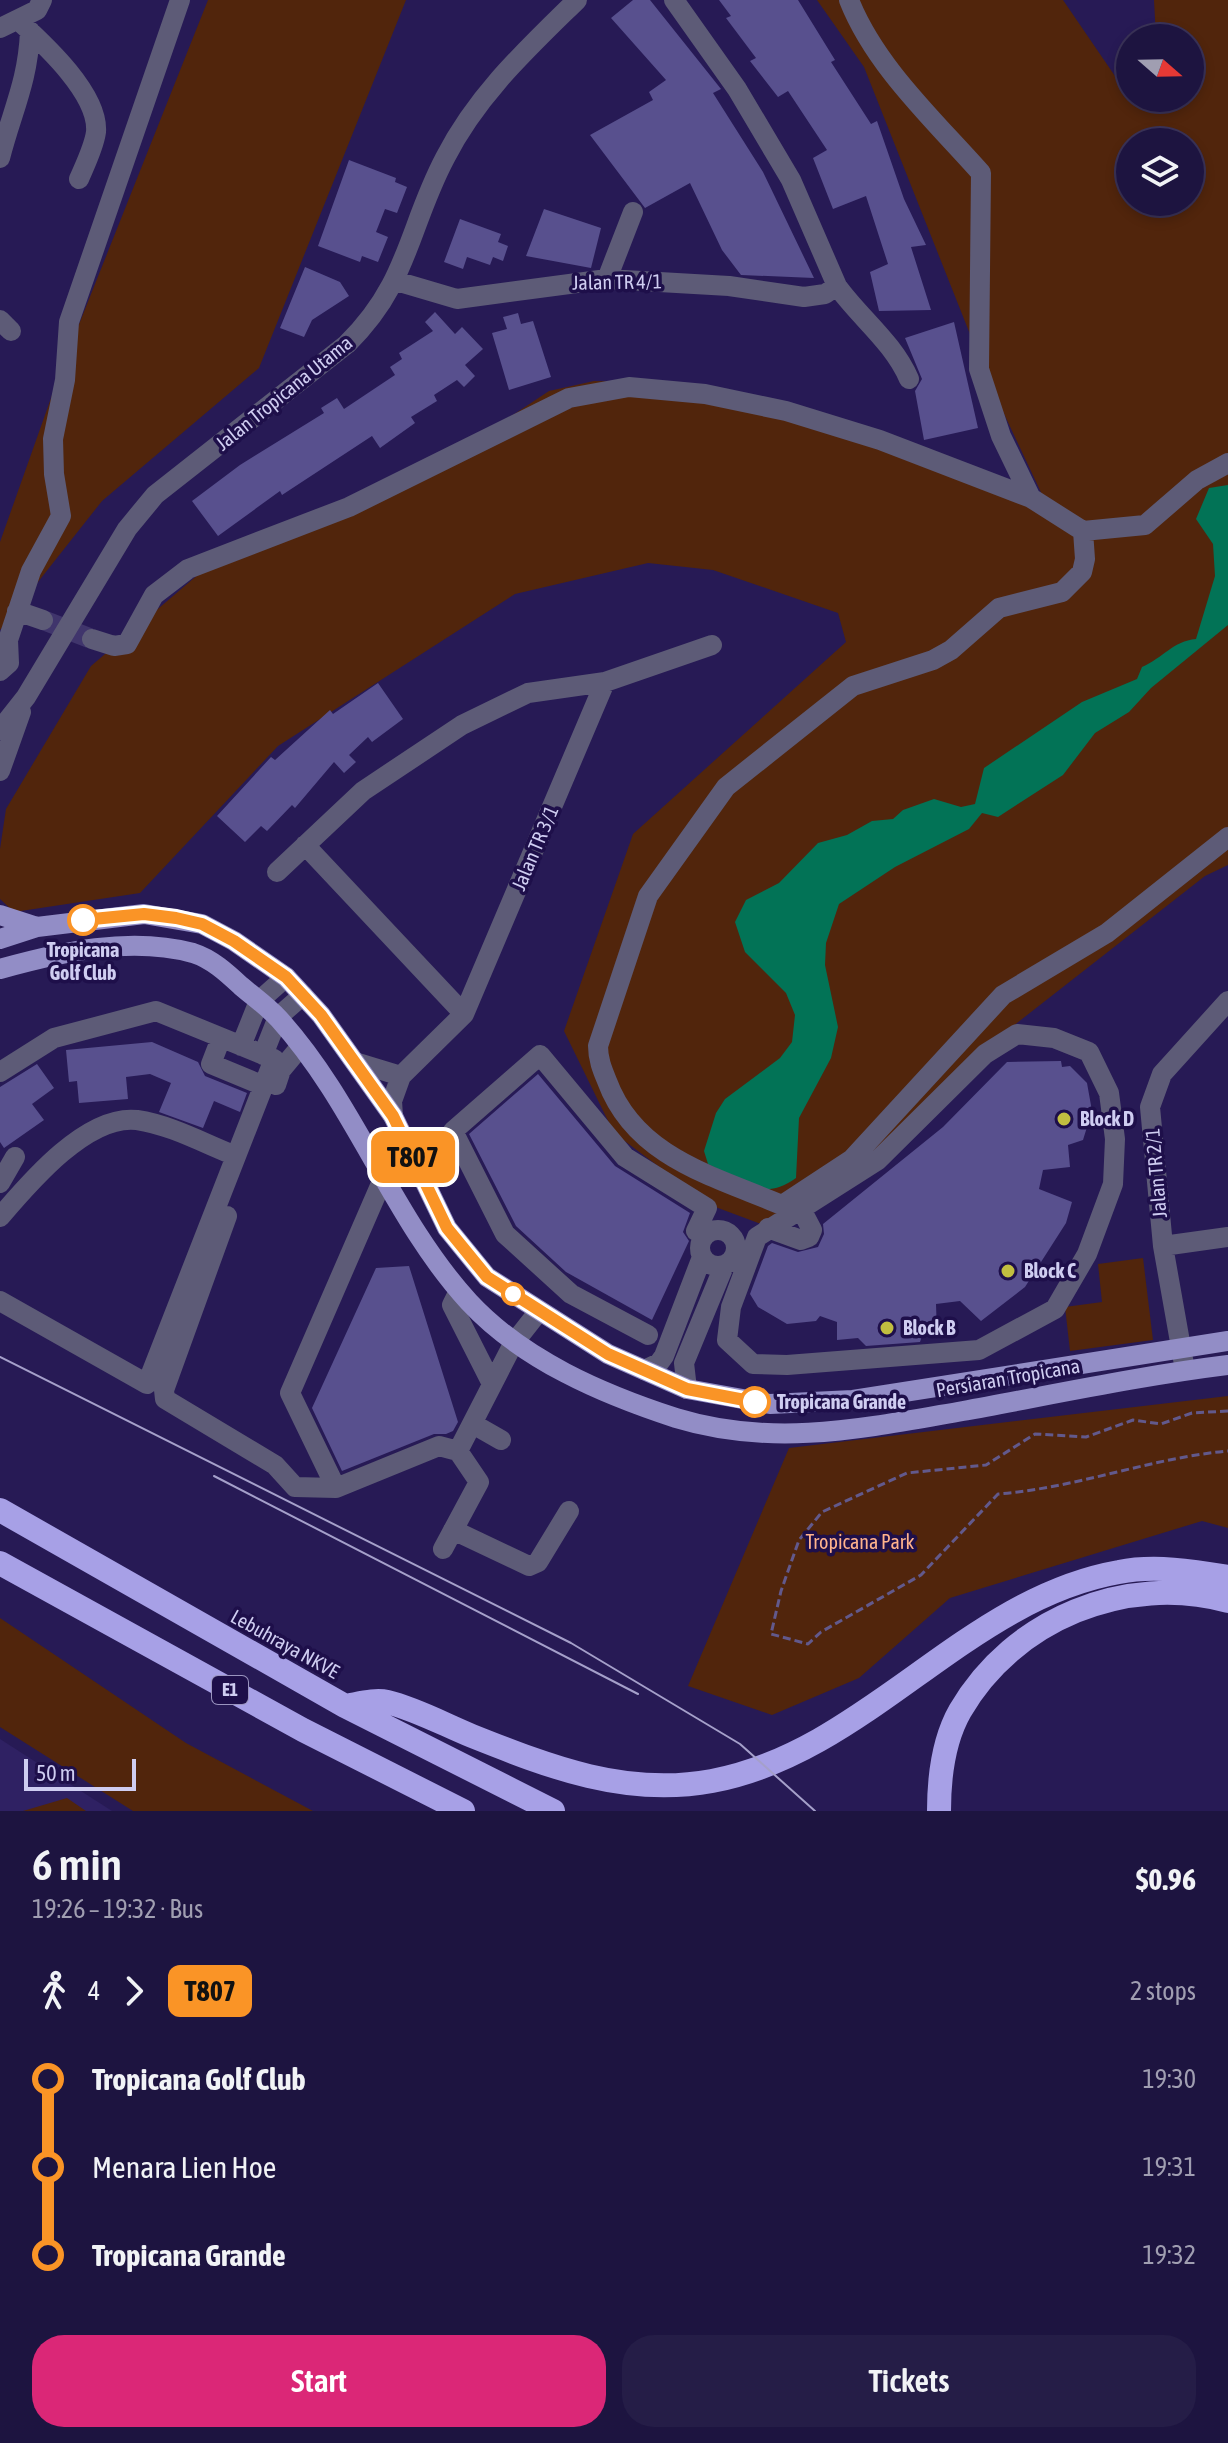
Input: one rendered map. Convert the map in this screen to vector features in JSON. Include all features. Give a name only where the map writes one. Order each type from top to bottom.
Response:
[{"type":"highway","name":"Lebuhraya NKVE","points":[[0,1510],[345,1706],[553,1811]]},
{"type":"highway","name":"E1","points":[[0,1563],[303,1730],[463,1811]]},
{"type":"highway","points":[[345,1706],[385,1701],[536,1761],[605,1781],[635,1786],[711,1781],[744,1774],[809,1747],[1008,1616],[1088,1579],[1121,1571],[1156,1570],[1228,1577]]},
{"type":"highway","points":[[939,1811],[941,1762],[959,1713],[995,1666],[1030,1637],[1060,1617],[1113,1597],[1187,1594],[1228,1601]]},
{"type":"main road","name":"Persiaran Tropicana","points":[[0,939],[37,927],[144,914],[202,924],[234,941],[286,977],[355,1062],[393,1116],[447,1228],[487,1277],[608,1354],[687,1389],[770,1404],[853,1400],[1228,1341]]},
{"type":"main road","points":[[0,915],[37,927]]},
{"type":"main road","name":"Persiaran Tropicana","points":[[0,969],[63,952],[135,947],[197,954],[220,968],[278,1017],[301,1046],[335,1096],[383,1179],[459,1291],[513,1344],[590,1385],[676,1418],[768,1436],[855,1430],[1185,1370],[1228,1365]]},
{"type":"street","points":[[16,26],[37,10],[42,0]]},
{"type":"street","points":[[0,671],[9,663],[4,641],[31,571],[61,516],[54,474],[53,439],[65,380],[69,322],[180,0]]},
{"type":"street","name":"Jalan Tropicana Utama","points":[[0,730],[26,697],[127,529],[155,495],[347,344],[369,322],[396,281],[443,161],[467,117],[509,66],[577,0]]},
{"type":"street","points":[[674,0],[737,89],[791,180],[837,286],[857,314],[889,345],[909,379]]},
{"type":"street","points":[[849,0],[859,25],[895,74],[981,173],[979,369],[1001,436],[1031,498]]},
{"type":"street","points":[[0,158],[29,66],[16,26]]},
{"type":"street","points":[[16,26],[58,57],[95,122],[96,134],[79,179]]},
{"type":"street","points":[[607,279],[633,212]]},
{"type":"street","name":"Jalan TR 4/1","points":[[396,281],[457,299],[607,279],[729,286],[804,297],[825,294],[837,286]]},
{"type":"street","points":[[92,639],[114,646],[127,644],[154,595],[188,569],[349,507],[569,398],[629,387],[705,394],[786,411],[880,440],[1031,498],[1083,531],[1145,525],[1197,480],[1228,463]]},
{"type":"street","points":[[1083,531],[1085,559],[1082,572],[1062,592],[999,608],[951,650],[933,660],[853,686],[747,767],[707,810],[648,896],[601,1031],[598,1058],[617,1108],[636,1131],[679,1162],[782,1205],[852,1159],[1003,995],[1107,933],[1228,837]]},
{"type":"street","points":[[17,611],[43,620]]},
{"type":"street","points":[[277,872],[363,791],[462,725],[528,693],[605,682],[712,645]]},
{"type":"street","name":"Jalan TR 3/1","points":[[401,1076],[464,1014],[605,682]]},
{"type":"street","name":"Jalan Tropicana Utama","points":[[0,771],[26,697]]},
{"type":"street","points":[[305,845],[464,1014]]},
{"type":"street","points":[[241,1046],[259,1001],[286,977]]},
{"type":"street","points":[[263,1055],[278,1017],[303,995]]},
{"type":"street","name":"Jalan TR 2/1","points":[[1185,1370],[1163,1246],[1150,1107],[1162,1074],[1228,1001]]},
{"type":"street","points":[[0,1072],[54,1038],[156,1011],[274,1059],[147,1384],[0,1301]]},
{"type":"street","points":[[648,1335],[571,1294],[505,1234],[453,1131],[540,1055],[625,1157],[707,1208],[696,1231],[706,1234],[725,1231],[734,1239],[736,1258],[727,1340],[753,1364],[787,1365],[979,1350],[1055,1309],[1087,1254],[1113,1184],[1115,1139],[1109,1093],[1089,1052],[1054,1038],[1017,1034],[985,1054],[878,1160],[757,1237],[736,1258],[684,1363],[687,1389]]},
{"type":"street","points":[[221,1038],[211,1064],[264,1086]]},
{"type":"street","points":[[301,1046],[281,1070],[164,1390],[165,1399],[275,1465],[295,1487],[336,1488],[439,1446],[458,1451],[479,1482],[443,1549]]},
{"type":"street","points":[[355,1062],[401,1076],[392,1101],[393,1116]]},
{"type":"street","points":[[0,1217],[42,1168],[102,1125],[136,1120],[236,1156]]},
{"type":"street","points":[[0,1183],[15,1157]]},
{"type":"street","points":[[336,1488],[290,1393],[383,1179]]},
{"type":"street","points":[[768,1228],[801,1240],[809,1237],[812,1230],[801,1209]]},
{"type":"street","points":[[644,1370],[659,1363],[664,1356],[702,1257],[700,1245],[706,1234]]},
{"type":"street","points":[[1163,1246],[1227,1236]]},
{"type":"street","points":[[702,1257],[712,1266],[736,1258]]},
{"type":"street","points":[[459,1291],[452,1305],[492,1384]]},
{"type":"street","points":[[458,1451],[513,1344],[539,1311]]},
{"type":"street","points":[[473,1424],[501,1440]]},
{"type":"street","points":[[453,1530],[529,1566],[538,1562],[569,1511]]},
{"type":"path","points":[[1228,1411],[1192,1413],[1161,1424],[1133,1420],[1086,1437],[1035,1434],[986,1465],[907,1473],[822,1512],[799,1540],[781,1591],[771,1634],[808,1644],[821,1632],[921,1575],[998,1494],[1044,1490],[1180,1455],[1228,1451]]},
{"type":"shaded area","points":[[1228,485],[1228,625],[1151,688],[1129,712],[1095,733],[1063,775],[998,817],[982,813],[969,829],[895,867],[839,904],[826,943],[825,965],[838,1027],[831,1058],[799,1118],[796,1178],[772,1189],[762,1189],[741,1182],[708,1164],[704,1151],[716,1113],[725,1099],[780,1058],[792,1042],[795,1015],[786,993],[745,952],[735,922],[746,900],[779,883],[818,843],[847,835],[872,821],[893,819],[903,810],[934,799],[961,807],[975,804],[984,768],[1082,702],[1137,679],[1142,667],[1174,646],[1196,639],[1215,576],[1213,544],[1196,519],[1209,488]]},
{"type":"shaded area","points":[[0,1739],[112,1811],[0,1811]]},
{"type":"green space","points":[[208,0],[406,0],[259,368],[102,501],[0,630],[0,542],[62,367]]},
{"type":"green space","points":[[817,0],[1063,0],[1116,78],[1116,112],[1204,112],[1204,24],[1155,24],[1154,0],[1228,0],[1228,865],[1205,876],[985,1048],[858,1170],[761,1224],[710,1205],[614,1133],[564,1031],[633,834],[846,642],[838,613],[713,570],[648,563],[515,594],[278,746],[140,893],[14,912],[0,899],[0,849],[6,809],[91,666],[207,567],[411,483],[549,391],[594,381],[646,382],[754,399],[1046,503],[989,382],[864,67]]},
{"type":"green space","points":[[1143,1258],[1153,1340],[1070,1351],[1065,1307],[1102,1302],[1098,1264]]},
{"type":"green space","name":"Tropicana Park","points":[[1228,1396],[1228,1528],[1202,1521],[950,1598],[859,1678],[772,1715],[688,1686],[789,1448]]},
{"type":"green space","points":[[0,1618],[186,1743],[313,1811],[133,1811],[0,1727]]},
{"type":"green space","points":[[67,1798],[86,1811],[23,1811]]},
{"type":"building","points":[[633,0],[650,0],[721,89],[713,93],[763,172],[814,278],[741,275],[722,250],[690,183],[645,208],[590,135],[653,100],[649,92],[666,80],[611,18]]},
{"type":"building","points":[[719,0],[798,0],[835,60],[831,62],[871,124],[877,121],[904,199],[926,245],[911,247],[931,310],[879,311],[870,272],[888,264],[866,196],[833,209],[813,158],[827,150],[788,91],[778,97],[750,61],[756,58],[726,18],[731,16]]},
{"type":"building","points":[[349,160],[396,178],[395,182],[407,187],[397,213],[385,209],[376,232],[388,237],[378,262],[362,256],[360,262],[318,246]]},
{"type":"building","points":[[544,209],[601,228],[591,268],[526,256]]},
{"type":"building","points":[[460,219],[501,234],[498,242],[508,246],[503,261],[493,257],[490,265],[467,257],[463,269],[444,262]]},
{"type":"building","points":[[305,267],[340,282],[349,296],[312,320],[304,337],[280,328]]},
{"type":"building","points":[[435,312],[455,334],[462,327],[483,349],[465,365],[475,376],[464,387],[457,380],[434,395],[437,401],[411,417],[415,423],[380,448],[372,436],[282,495],[280,491],[218,536],[192,501],[240,465],[324,413],[321,408],[337,398],[344,409],[395,375],[390,367],[402,359],[399,353],[433,331],[425,322]]},
{"type":"building","points":[[518,313],[521,324],[533,321],[551,377],[509,390],[492,333],[507,329],[503,317]]},
{"type":"building","points":[[954,322],[978,428],[924,440],[915,391],[922,379],[905,338]]},
{"type":"building","points":[[378,683],[403,719],[372,742],[368,737],[349,755],[356,762],[344,773],[334,762],[295,808],[292,805],[267,831],[261,826],[245,842],[217,816],[271,757],[275,760],[330,710],[333,714]]},
{"type":"building","points":[[152,1042],[198,1062],[205,1076],[247,1093],[240,1112],[214,1101],[203,1128],[159,1112],[171,1083],[150,1074],[126,1077],[128,1099],[79,1103],[77,1081],[69,1082],[66,1050]]},
{"type":"building","points":[[1061,1061],[1062,1067],[1070,1066],[1087,1083],[1092,1111],[1083,1140],[1068,1145],[1070,1167],[1043,1170],[1039,1189],[1072,1202],[1066,1223],[1025,1287],[981,1321],[960,1301],[936,1304],[937,1334],[923,1333],[920,1342],[866,1346],[858,1338],[837,1340],[837,1322],[820,1316],[816,1321],[787,1324],[758,1307],[750,1294],[768,1246],[772,1243],[798,1252],[818,1247],[824,1234],[823,1224],[943,1127],[1007,1062]]},
{"type":"building","points":[[37,1064],[54,1088],[32,1104],[44,1120],[4,1148],[0,1142],[0,1087]]},
{"type":"building","points":[[538,1074],[615,1166],[690,1213],[683,1232],[689,1241],[652,1320],[566,1272],[516,1226],[469,1134]]},
{"type":"building","points":[[409,1266],[458,1422],[453,1431],[446,1434],[434,1434],[342,1471],[312,1408],[376,1268]]},
{"type":"tunnel","points":[[43,620],[92,639]]},
{"type":"tram line","points":[[0,1357],[571,1643],[740,1744],[815,1811]]},
{"type":"tram line","points":[[214,1476],[638,1694]]},
{"type":"bus line","name":"T807","points":[[83,920],[144,914],[202,924],[234,941],[286,977],[321,1015],[376,1088],[393,1116],[447,1228],[487,1277],[608,1354],[687,1389],[755,1402]]},
{"type":"place","name":"Tropicana Golf Club","points":[[83,920]]},
{"type":"place","name":"Block D","points":[[1064,1119]]},
{"type":"place","name":"Block C","points":[[1008,1271]]},
{"type":"place","name":"Block B","points":[[887,1328]]},
{"type":"place","name":"Tropicana Grande","points":[[755,1402]]}]
